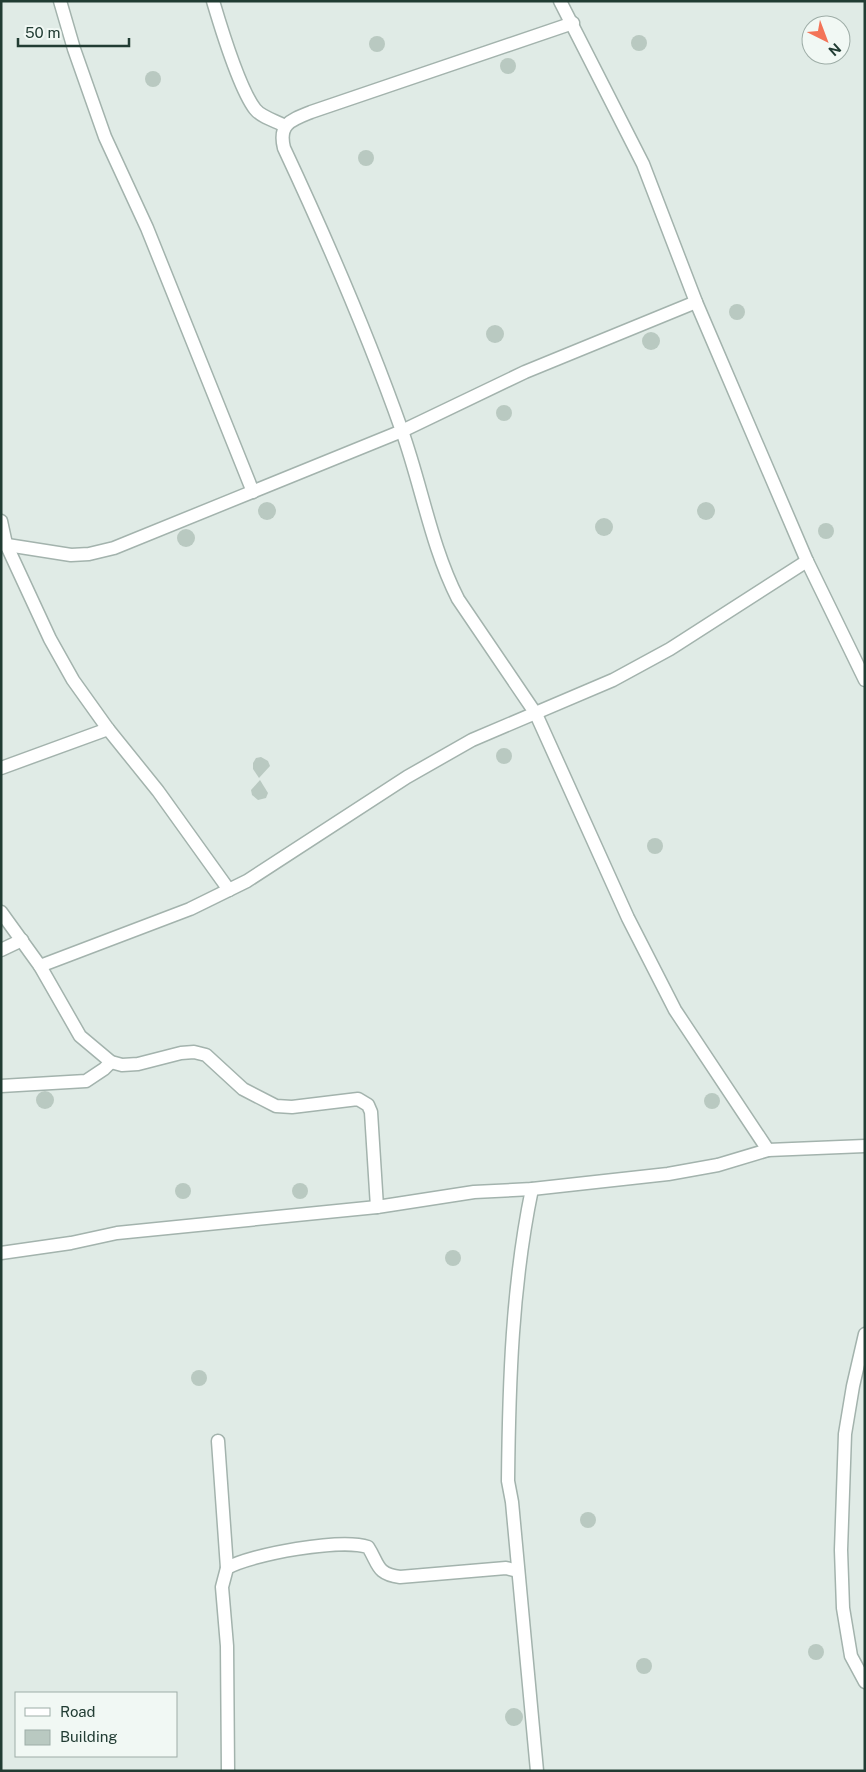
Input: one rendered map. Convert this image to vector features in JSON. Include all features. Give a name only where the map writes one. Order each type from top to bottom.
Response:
[{"type":"street","points":[[60,1],[74,49],[105,137],[147,228],[253,492]]},
{"type":"street","points":[[213,1],[221,29],[249,99],[256,110],[285,126]]},
{"type":"street","points":[[560,1],[573,23],[643,164],[696,302],[807,561],[865,680]]},
{"type":"street","points":[[573,23],[337,102],[295,118],[285,126],[282,137],[284,148],[327,240],[402,431],[449,582],[458,599],[536,714],[628,918],[675,1010],[768,1150]]},
{"type":"street","points":[[4,544],[71,556],[114,548],[402,431],[525,372],[696,302]]},
{"type":"street","points":[[1,522],[4,544],[50,639],[73,680],[108,729],[134,758],[230,890]]},
{"type":"street","points":[[40,966],[190,909],[230,890],[295,851],[407,777],[472,740],[613,680],[670,649],[807,561]]},
{"type":"street","points":[[1,768],[108,729]]},
{"type":"street","points":[[1,912],[40,966],[80,1036],[111,1062],[122,1065],[138,1064],[181,1053],[194,1052],[206,1055],[243,1089],[276,1106],[292,1107],[349,1099],[363,1100],[371,1112],[377,1207]]},
{"type":"street","points":[[1,950],[22,940]]},
{"type":"street","points":[[1,1086],[86,1081],[111,1062]]},
{"type":"street","points":[[1,1253],[71,1243],[117,1233],[377,1207],[474,1192],[532,1189],[668,1174],[718,1165],[768,1150],[865,1146]]},
{"type":"street","points":[[532,1189],[522,1235],[514,1307],[508,1481],[537,1771]]},
{"type":"street","points":[[865,1334],[852,1386],[845,1434],[841,1550],[843,1608],[850,1656],[865,1682]]},
{"type":"street","points":[[218,1441],[227,1568],[222,1587],[227,1646],[228,1771]]},
{"type":"street","points":[[227,1568],[248,1559],[296,1550],[354,1543],[368,1547],[376,1566],[390,1576],[400,1577],[506,1568],[518,1571]]},
{"type":"building","points":[[636,35],[642,35],[647,40],[645,49],[636,51],[631,46],[631,40]]},
{"type":"building","points":[[374,36],[380,36],[385,41],[383,50],[374,52],[369,47],[369,41]]},
{"type":"building","points":[[505,58],[511,58],[516,63],[514,72],[505,74],[500,69],[500,63]]},
{"type":"building","points":[[150,71],[156,71],[161,76],[159,85],[150,87],[145,82],[145,76]]},
{"type":"building","points":[[363,150],[369,150],[374,155],[372,164],[363,166],[358,161],[358,155]]},
{"type":"building","points":[[734,304],[740,304],[745,309],[743,318],[734,320],[729,315],[729,309]]},
{"type":"building","points":[[495,325],[501,328],[504,334],[501,340],[495,343],[489,340],[486,334],[489,328]]},
{"type":"building","points":[[651,332],[657,335],[660,341],[657,347],[651,350],[645,347],[642,341],[645,335]]},
{"type":"building","points":[[501,405],[507,405],[512,410],[510,419],[501,421],[496,416],[496,410]]},
{"type":"building","points":[[267,502],[273,505],[276,511],[273,517],[267,520],[261,517],[258,511],[261,505]]},
{"type":"building","points":[[706,502],[712,505],[715,511],[712,517],[706,520],[700,517],[697,511],[700,505]]},
{"type":"building","points":[[604,518],[610,521],[613,527],[610,533],[604,536],[598,533],[595,527],[598,521]]},
{"type":"building","points":[[823,523],[829,523],[834,528],[832,537],[823,539],[818,534],[818,528]]},
{"type":"building","points":[[186,529],[192,532],[195,538],[192,544],[186,547],[180,544],[177,538],[180,532]]},
{"type":"building","points":[[501,748],[507,748],[512,753],[510,762],[501,764],[496,759],[496,753]]},
{"type":"building","points":[[261,757],[268,761],[270,766],[259,778],[253,769],[253,763],[256,758]]},
{"type":"building","points":[[260,780],[268,793],[266,798],[258,800],[252,795],[251,790]]},
{"type":"building","points":[[652,838],[658,838],[663,843],[661,852],[652,854],[647,849],[647,843]]},
{"type":"building","points":[[45,1091],[51,1094],[54,1100],[51,1106],[45,1109],[39,1106],[36,1100],[39,1094]]},
{"type":"building","points":[[709,1093],[715,1093],[720,1098],[718,1107],[709,1109],[704,1104],[704,1098]]},
{"type":"building","points":[[180,1183],[186,1183],[191,1188],[189,1197],[180,1199],[175,1194],[175,1188]]},
{"type":"building","points":[[297,1183],[303,1183],[308,1188],[306,1197],[297,1199],[292,1194],[292,1188]]},
{"type":"building","points":[[450,1250],[456,1250],[461,1255],[459,1264],[450,1266],[445,1261],[445,1255]]},
{"type":"building","points":[[196,1370],[202,1370],[207,1375],[205,1384],[196,1386],[191,1381],[191,1375]]},
{"type":"building","points":[[585,1512],[591,1512],[596,1517],[594,1526],[585,1528],[580,1523],[580,1517]]},
{"type":"building","points":[[813,1644],[819,1644],[824,1649],[822,1658],[813,1660],[808,1655],[808,1649]]},
{"type":"building","points":[[641,1658],[647,1658],[652,1663],[650,1672],[641,1674],[636,1669],[636,1663]]},
{"type":"building","points":[[514,1708],[520,1711],[523,1717],[520,1723],[514,1726],[508,1723],[505,1717],[508,1711]]}]
